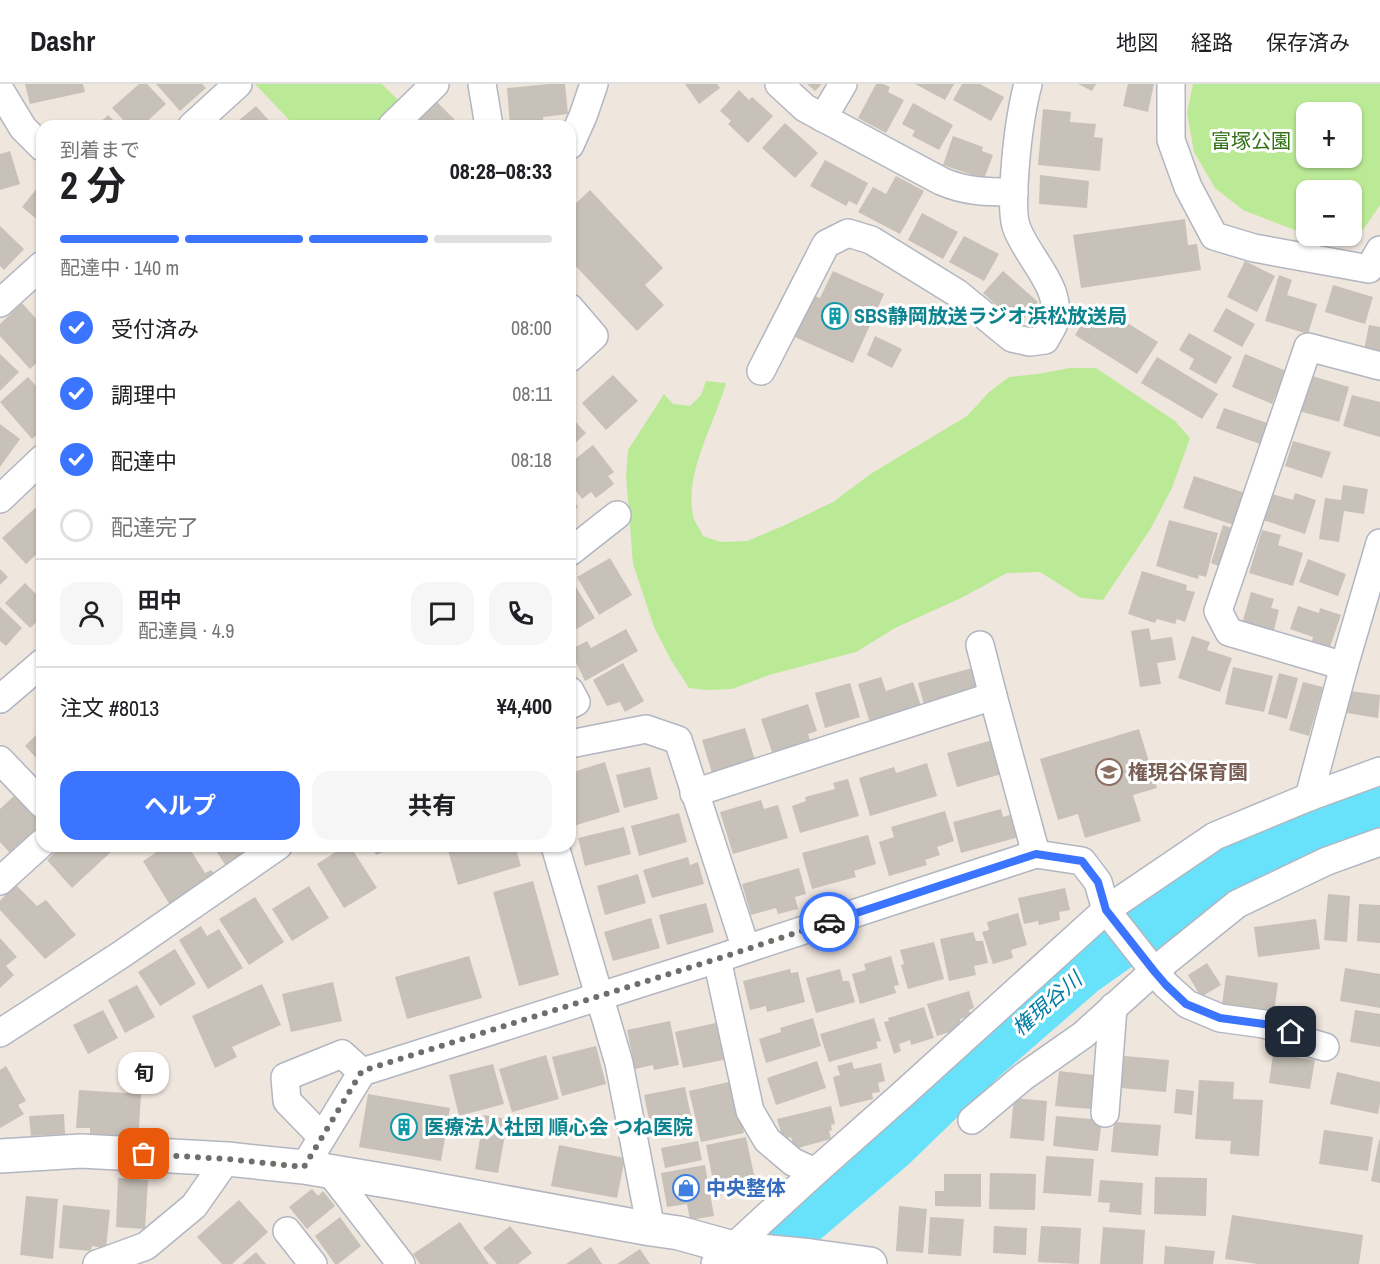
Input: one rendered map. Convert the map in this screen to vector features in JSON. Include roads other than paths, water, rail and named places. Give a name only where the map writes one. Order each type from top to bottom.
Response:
[{"type":"street","points":[[199,120],[238,84]]},
{"type":"street","points":[[398,120],[435,84]]},
{"type":"street","points":[[482,84],[488,120]]},
{"type":"street","points":[[576,132],[594,84]]},
{"type":"street","points":[[779,84],[805,108],[954,187],[981,192],[1014,192]]},
{"type":"street","points":[[823,118],[843,84]]},
{"type":"street","points":[[761,371],[826,244],[848,233],[870,240],[957,293],[1012,338],[1030,342],[1045,340],[1053,324],[1055,313],[1052,294],[1016,227],[1013,212],[1016,143],[1028,84]]},
{"type":"street","points":[[1171,84],[1171,140],[1188,187],[1214,236],[1254,248],[1369,269],[1380,250]]},
{"type":"street","points":[[0,90],[23,128],[36,141]]},
{"type":"street","points":[[0,303],[36,270]]},
{"type":"street","points":[[576,315],[594,336],[576,352]]},
{"type":"street","points":[[1344,666],[1229,632],[1218,610],[1308,347],[1380,366]]},
{"type":"street","points":[[0,498],[36,465]]},
{"type":"street","points":[[576,547],[617,515]]},
{"type":"street","points":[[1308,797],[1380,543]]},
{"type":"street","points":[[980,645],[1036,854]]},
{"type":"street","points":[[0,699],[36,668]]},
{"type":"street","points":[[694,794],[993,696]]},
{"type":"street","points":[[576,743],[646,729],[678,740],[746,949]]},
{"type":"street","points":[[0,760],[36,798]]},
{"type":"street","points":[[724,1256],[1106,910],[1215,836],[1308,797],[1380,771]]},
{"type":"street","points":[[972,1120],[1023,1077],[1083,1035],[1113,1007],[1149,964],[1237,904],[1328,861],[1380,842]]},
{"type":"street","points":[[0,881],[36,848]]},
{"type":"street","points":[[0,1033],[122,954],[269,852]]},
{"type":"street","points":[[557,852],[619,1063],[651,1229]]},
{"type":"street","points":[[317,1170],[322,1137],[362,1071],[599,997],[1036,854],[1082,861],[1098,882],[1106,910],[1166,985],[1186,1004],[1220,1018],[1264,1024],[1291,1032],[1304,1041],[1325,1047]]},
{"type":"street","points":[[717,959],[750,1111],[767,1140],[793,1162],[815,1172]]},
{"type":"street","points":[[1105,1113],[1113,1007]]},
{"type":"street","points":[[322,1137],[286,1101],[285,1077],[342,1054],[362,1071]]},
{"type":"street","points":[[0,1155],[81,1151],[227,1159],[317,1170],[679,1233],[724,1256],[811,1256],[870,1264]]},
{"type":"street","points":[[97,1264],[146,1246],[194,1206],[227,1159]]},
{"type":"street","points":[[317,1170],[401,1264]]},
{"type":"street","points":[[287,1231],[313,1264]]},
{"type":"waterway","name":"権現谷川","points":[[754,1264],[892,1147],[983,1059],[1083,972],[1232,867],[1380,802]]},
{"type":"place","name":"SBS静岡放送ラジオ浜松放送局","points":[[835,316]]},
{"type":"place","name":"権現谷保育園","points":[[1109,772]]},
{"type":"place","name":"医療法人社団 順心会 つね医院","points":[[404,1127]]},
{"type":"place","name":"旬","points":[[144,1154]]},
{"type":"place","name":"中央整体","points":[[686,1188]]},
{"type":"park label","name":"富塚公園","points":[[1251,141]]}]
